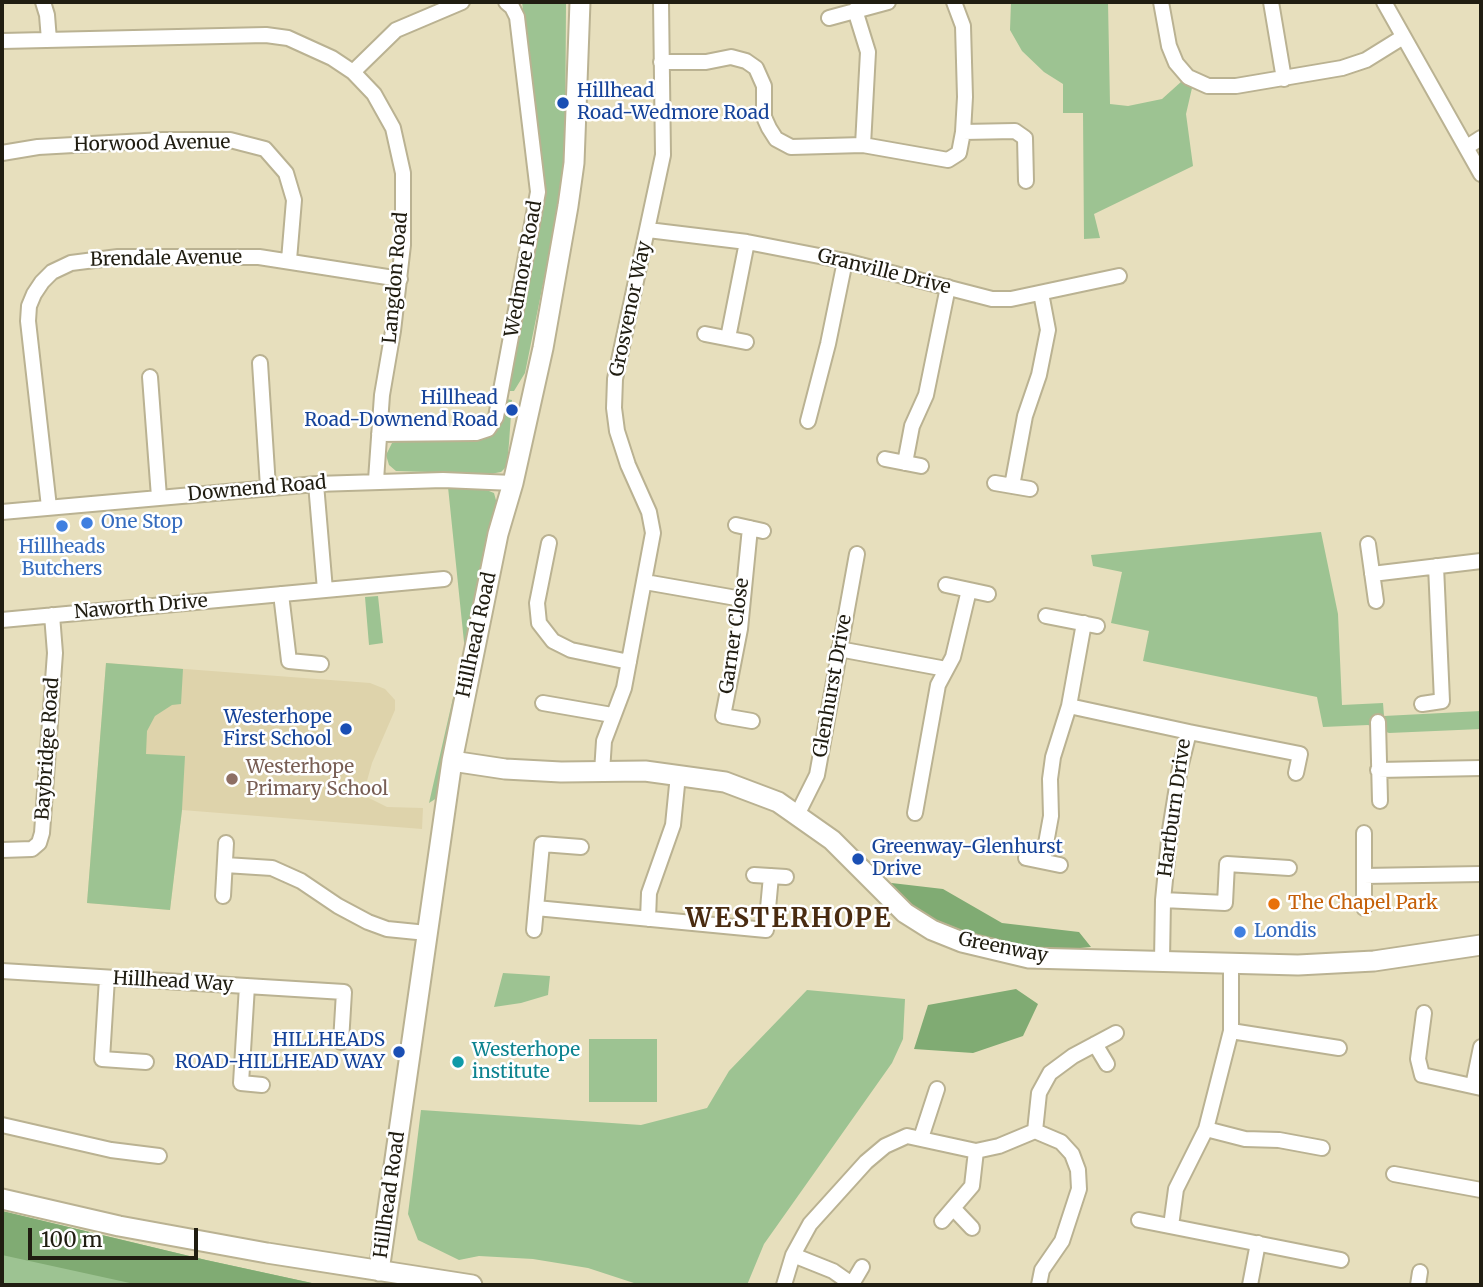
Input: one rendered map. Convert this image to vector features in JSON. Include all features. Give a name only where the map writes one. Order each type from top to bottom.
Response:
[{"type":"street","points":[[43,2],[49,40]]},
{"type":"street","points":[[353,72],[396,30],[462,2]]},
{"type":"street","name":"Wedmore Road","points":[[379,434],[476,433],[488,429],[496,417],[538,192],[517,17],[506,2]]},
{"type":"street","name":"Hillhead Road","points":[[384,1276],[391,1192],[434,934],[443,819],[457,762],[498,534],[513,482],[543,348],[574,163],[580,2]]},
{"type":"street","name":"Grosvenor Way","points":[[602,772],[604,741],[624,688],[653,533],[642,492],[628,465],[617,430],[614,408],[615,379],[663,155],[661,2]]},
{"type":"street","points":[[829,18],[888,2]]},
{"type":"street","points":[[661,62],[706,62],[731,57],[746,61],[756,68],[764,86],[764,117],[776,139],[791,147],[863,145],[948,160],[959,153],[965,97],[964,26],[954,2]]},
{"type":"street","points":[[1161,2],[1169,46],[1176,63],[1188,76],[1208,86],[1236,86],[1342,68],[1366,60],[1403,37]]},
{"type":"street","points":[[1271,2],[1284,79]]},
{"type":"street","points":[[1384,2],[1481,174]]},
{"type":"street","points":[[855,10],[868,52],[863,145]]},
{"type":"street","name":"Langdon Road","points":[[2,41],[266,35],[288,38],[353,72],[374,94],[393,128],[400,151],[403,197],[400,279],[382,395],[376,481]]},
{"type":"street","points":[[963,132],[1015,131],[1025,138],[1026,181]]},
{"type":"street","points":[[1467,147],[1481,138]]},
{"type":"street","name":"Horwood Avenue","points":[[2,153],[38,147],[163,140],[230,140],[265,149],[286,173],[294,200],[289,260]]},
{"type":"street","name":"Granville Drive","points":[[648,230],[747,242],[845,261],[992,299],[1011,299],[1119,276]]},
{"type":"street","points":[[728,338],[747,242]]},
{"type":"street","name":"Brendale Avenue","points":[[48,508],[28,321],[29,306],[42,282],[52,272],[71,262],[108,258],[259,257],[400,279]]},
{"type":"street","points":[[808,421],[828,344],[845,261]]},
{"type":"street","points":[[905,463],[912,426],[926,395],[948,287]]},
{"type":"street","points":[[1012,486],[1025,416],[1039,375],[1048,330],[1041,293]]},
{"type":"street","points":[[705,334],[746,342]]},
{"type":"street","points":[[260,363],[268,487]]},
{"type":"street","points":[[150,377],[159,497]]},
{"type":"street","points":[[885,459],[921,466]]},
{"type":"street","name":"Downend Road","points":[[2,512],[316,484],[376,481],[513,482]]},
{"type":"street","points":[[995,483],[1030,489]]},
{"type":"street","points":[[316,484],[325,590]]},
{"type":"street","name":"Garner Close","points":[[750,528],[740,629],[723,716],[752,721]]},
{"type":"street","points":[[548,543],[537,603],[539,623],[554,641],[571,650],[629,662]]},
{"type":"street","points":[[1368,544],[1376,601]]},
{"type":"street","name":"Glenhurst Drive","points":[[797,815],[817,775],[857,554]]},
{"type":"street","points":[[1372,574],[1481,561]]},
{"type":"street","points":[[1422,704],[1442,701],[1436,566]]},
{"type":"street","name":"Naworth Drive","points":[[2,620],[444,579]]},
{"type":"street","points":[[645,582],[742,599]]},
{"type":"street","points":[[946,585],[988,594]]},
{"type":"street","points":[[915,813],[938,685],[953,657],[969,590]]},
{"type":"street","points":[[281,594],[289,662],[321,664]]},
{"type":"street","name":"Baybridge Road","points":[[2,850],[32,849],[39,843],[42,833],[55,653],[52,615]]},
{"type":"street","points":[[1043,860],[1050,825],[1050,779],[1054,757],[1090,624],[1046,616]]},
{"type":"street","points":[[839,649],[946,669]]},
{"type":"street","points":[[543,703],[612,716]]},
{"type":"street","name":"Hartburn Drive","points":[[1069,706],[1189,732],[1170,830],[1163,900],[1162,961]]},
{"type":"street","points":[[1378,722],[1380,801]]},
{"type":"street","points":[[1189,732],[1300,754],[1296,773]]},
{"type":"street","points":[[225,865],[272,868],[301,881],[368,922],[387,929],[434,934],[457,762]]},
{"type":"street","name":"Greenway","points":[[457,762],[505,769],[645,771],[725,782],[778,802],[832,840],[905,913],[932,930],[962,942],[1029,958],[1298,965],[1374,961],[1481,945]]},
{"type":"street","points":[[1378,770],[1481,768]]},
{"type":"street","points":[[648,919],[649,893],[673,825],[678,775]]},
{"type":"street","points":[[1364,833],[1364,908]]},
{"type":"street","points":[[223,896],[226,843]]},
{"type":"street","points":[[534,930],[542,844],[581,847]]},
{"type":"street","points":[[1026,858],[1060,865]]},
{"type":"street","points":[[1163,900],[1224,903],[1227,864],[1289,868]]},
{"type":"street","points":[[1364,876],[1481,874]]},
{"type":"street","points":[[536,908],[766,930],[779,877],[754,875]]},
{"type":"street","points":[[1171,1226],[1176,1189],[1206,1129],[1231,1031],[1231,963]]},
{"type":"street","name":"Hillhead Way","points":[[2,971],[344,992],[341,1042]]},
{"type":"street","points":[[107,978],[103,1059],[146,1062]]},
{"type":"street","points":[[247,986],[241,1083],[261,1085]]},
{"type":"street","points":[[1424,1013],[1418,1059],[1422,1075],[1477,1087],[1481,1047]]},
{"type":"street","points":[[1231,1031],[1339,1048]]},
{"type":"street","points":[[1035,1131],[1039,1093],[1050,1073],[1073,1056],[1116,1033]]},
{"type":"street","points":[[1095,1044],[1107,1064]]},
{"type":"street","points":[[921,1138],[937,1089]]},
{"type":"street","points":[[2,1125],[111,1150],[159,1156]]},
{"type":"street","points":[[1206,1129],[1245,1139],[1279,1140],[1322,1148]]},
{"type":"street","points":[[784,1285],[793,1255],[810,1224],[866,1162],[885,1146],[907,1136],[976,1151],[999,1146],[1035,1131],[1061,1142],[1073,1154],[1078,1170],[1079,1189],[1062,1241],[1042,1270],[1039,1285]]},
{"type":"street","points":[[942,1221],[972,1186],[976,1151]]},
{"type":"street","points":[[1394,1174],[1481,1190]]},
{"type":"street","points":[[2,1199],[119,1226],[384,1276],[472,1285]]},
{"type":"street","points":[[953,1208],[972,1228]]},
{"type":"street","points":[[1139,1220],[1341,1260]]},
{"type":"street","points":[[1250,1285],[1258,1243]]},
{"type":"street","points":[[793,1255],[833,1271],[852,1284],[862,1267]]},
{"type":"shaded area","name":"Westerhope Primary School","points":[[106,663],[370,683],[385,689],[395,700],[395,710],[372,763],[363,795],[387,807],[423,808],[422,829],[182,810],[170,910],[87,903]]},
{"type":"green space","points":[[522,2],[566,2],[565,163],[525,373],[514,391],[507,391],[543,209],[542,169]]},
{"type":"green space","points":[[1011,2],[1108,2],[1110,104],[1128,106],[1162,99],[1182,81],[1192,88],[1186,114],[1193,166],[1094,214],[1100,238],[1084,239],[1083,113],[1063,113],[1063,84],[1044,72],[1022,51],[1010,30]]},
{"type":"green space","points":[[506,399],[512,400],[507,466],[501,472],[490,474],[396,471],[389,465],[386,455],[392,443],[407,438],[490,436],[499,427]]},
{"type":"green space","points":[[448,487],[484,489],[494,493],[497,504],[469,652],[464,642]]},
{"type":"green space","points":[[1321,532],[1338,614],[1342,705],[1383,703],[1384,716],[1481,711],[1481,729],[1389,733],[1368,725],[1323,727],[1317,697],[1143,661],[1149,631],[1111,623],[1122,572],[1093,566],[1091,555]]},
{"type":"green space","points":[[378,596],[383,643],[369,645],[365,597]]},
{"type":"green space","points":[[106,663],[183,669],[181,704],[172,705],[155,716],[147,731],[146,754],[185,756],[182,810],[170,910],[87,903]]},
{"type":"green space","points":[[461,663],[465,672],[443,794],[429,803]]},
{"type":"green space","points":[[883,882],[943,889],[1002,923],[1079,932],[1091,947],[1037,952],[974,939],[929,921]]},
{"type":"green space","points":[[503,973],[550,976],[548,995],[494,1007]]},
{"type":"green space","points":[[1016,989],[1038,1004],[1023,1036],[973,1053],[914,1049],[928,1005]]},
{"type":"green space","points":[[807,990],[905,999],[903,1039],[892,1063],[764,1244],[747,1285],[640,1285],[588,1268],[533,1259],[479,1256],[459,1260],[418,1240],[408,1214],[421,1110],[641,1125],[707,1108],[729,1071]]},
{"type":"green space","points":[[589,1039],[657,1039],[657,1102],[589,1102]]},
{"type":"green space","points":[[2,1211],[206,1260],[321,1285],[2,1285]]},
{"type":"green space","points":[[2,1211],[321,1285],[139,1285],[2,1255]]},
{"type":"place","name":"Hillhead Road-Wedmore Road","points":[[563,103]]},
{"type":"place","name":"Hillhead Road-Downend Road","points":[[512,410]]},
{"type":"place","name":"One Stop","points":[[87,523]]},
{"type":"place","name":"Hillheads Butchers","points":[[62,526]]},
{"type":"place","name":"Westerhope First School","points":[[346,729]]},
{"type":"place","name":"Westerhope Primary School","points":[[232,779]]},
{"type":"place","name":"Greenway-Glenhurst Drive","points":[[858,859]]},
{"type":"place","name":"The Chapel Park","points":[[1274,904]]},
{"type":"place","name":"Londis","points":[[1240,932]]},
{"type":"place","name":"HILLHEADS ROAD-HILLHEAD WAY","points":[[399,1052]]},
{"type":"place","name":"Westerhope institute","points":[[458,1062]]},
{"type":"district","name":"WESTERHOPE","points":[[789,920]]}]
